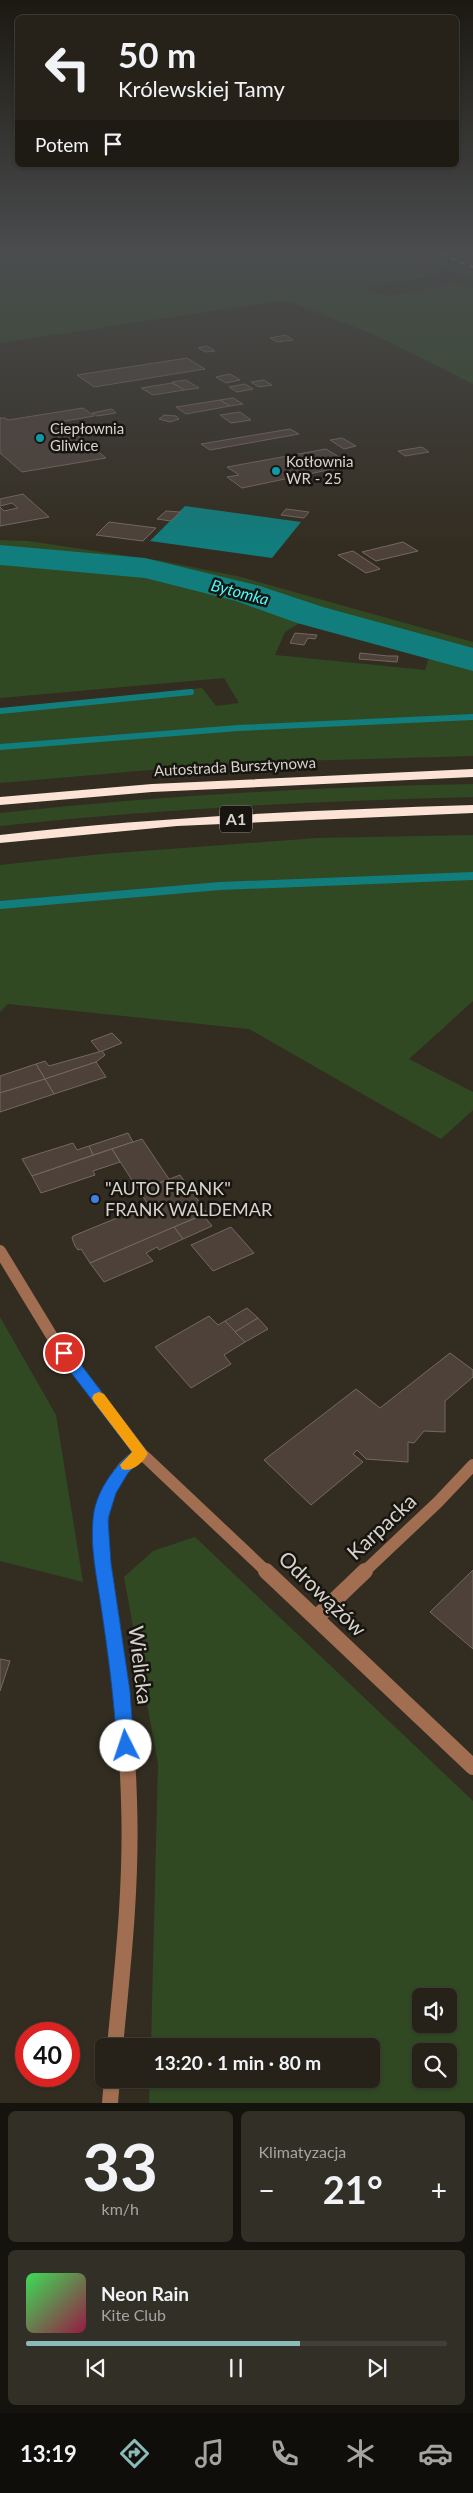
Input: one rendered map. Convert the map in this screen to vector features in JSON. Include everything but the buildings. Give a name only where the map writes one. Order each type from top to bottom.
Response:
[{"type":"highway","name":"Autostrada Bursztynowa","points":[[0,801],[152,788],[473,772]]},
{"type":"highway","name":"A1","points":[[0,839],[172,823],[311,814],[473,809]]},
{"type":"street","name":"Odrowążów","points":[[0,1251],[54,1338],[141,1453],[317,1617],[473,1767]]},
{"type":"street","name":"Wielicka","points":[[116,2038],[128,1908],[129,1800],[122,1691],[103,1563],[101,1519],[109,1492],[123,1468],[141,1453]]},
{"type":"street","name":"Karpacka","points":[[317,1617],[438,1502],[473,1465]]},
{"type":"street","points":[[110,2103],[111,2088]]},
{"type":"green space","points":[[405,350],[473,350],[473,384]]},
{"type":"green space","points":[[0,540],[28,541],[162,561],[241,577],[473,642],[473,756],[231,763],[0,783],[0,709],[202,688],[216,706],[239,703],[224,678],[0,698],[0,559],[138,575],[199,586],[278,612],[351,629],[350,633],[303,621],[285,632],[275,655],[425,670],[430,653],[458,663],[470,651],[245,586],[150,565],[0,551]]},
{"type":"green space","points":[[473,784],[473,797],[236,807],[0,826],[0,813],[118,802],[295,790]]},
{"type":"green space","points":[[473,835],[473,1001],[409,1059],[473,1092],[473,1110],[441,1139],[249,1029],[8,1004],[0,1012],[0,865],[102,854],[317,838]]},
{"type":"green space","points":[[0,1317],[56,1415],[83,1582],[0,1561]]},
{"type":"green space","points":[[195,1537],[473,1801],[473,2103],[149,2103],[150,2088],[380,2088],[380,2038],[151,2038],[158,1764],[124,1577],[153,1551]]},
{"type":"water","points":[[185,506],[301,522],[272,558],[150,541]]},
{"type":"waterway","name":"Bytomka","points":[[0,555],[145,568],[248,593],[310,615],[473,660]]},
{"type":"waterway","points":[[0,711],[191,692]]},
{"type":"waterway","points":[[0,747],[238,728],[473,717]]},
{"type":"waterway","points":[[0,905],[220,886],[473,876]]},
{"type":"slow traffic","points":[[99,1398],[141,1453],[127,1465]]},
{"type":"place","name":"Ciepłownia Gliwice","points":[[40,438]]},
{"type":"place","name":"Kotłownia WR - 25","points":[[276,471]]},
{"type":"place","name":"\"AUTO FRANK\" FRANK WALDEMAR","points":[[95,1199]]},
{"type":"route","points":[[64,1353],[141,1453],[123,1468],[109,1492],[101,1519],[103,1563],[122,1691],[126,1746]]}]
